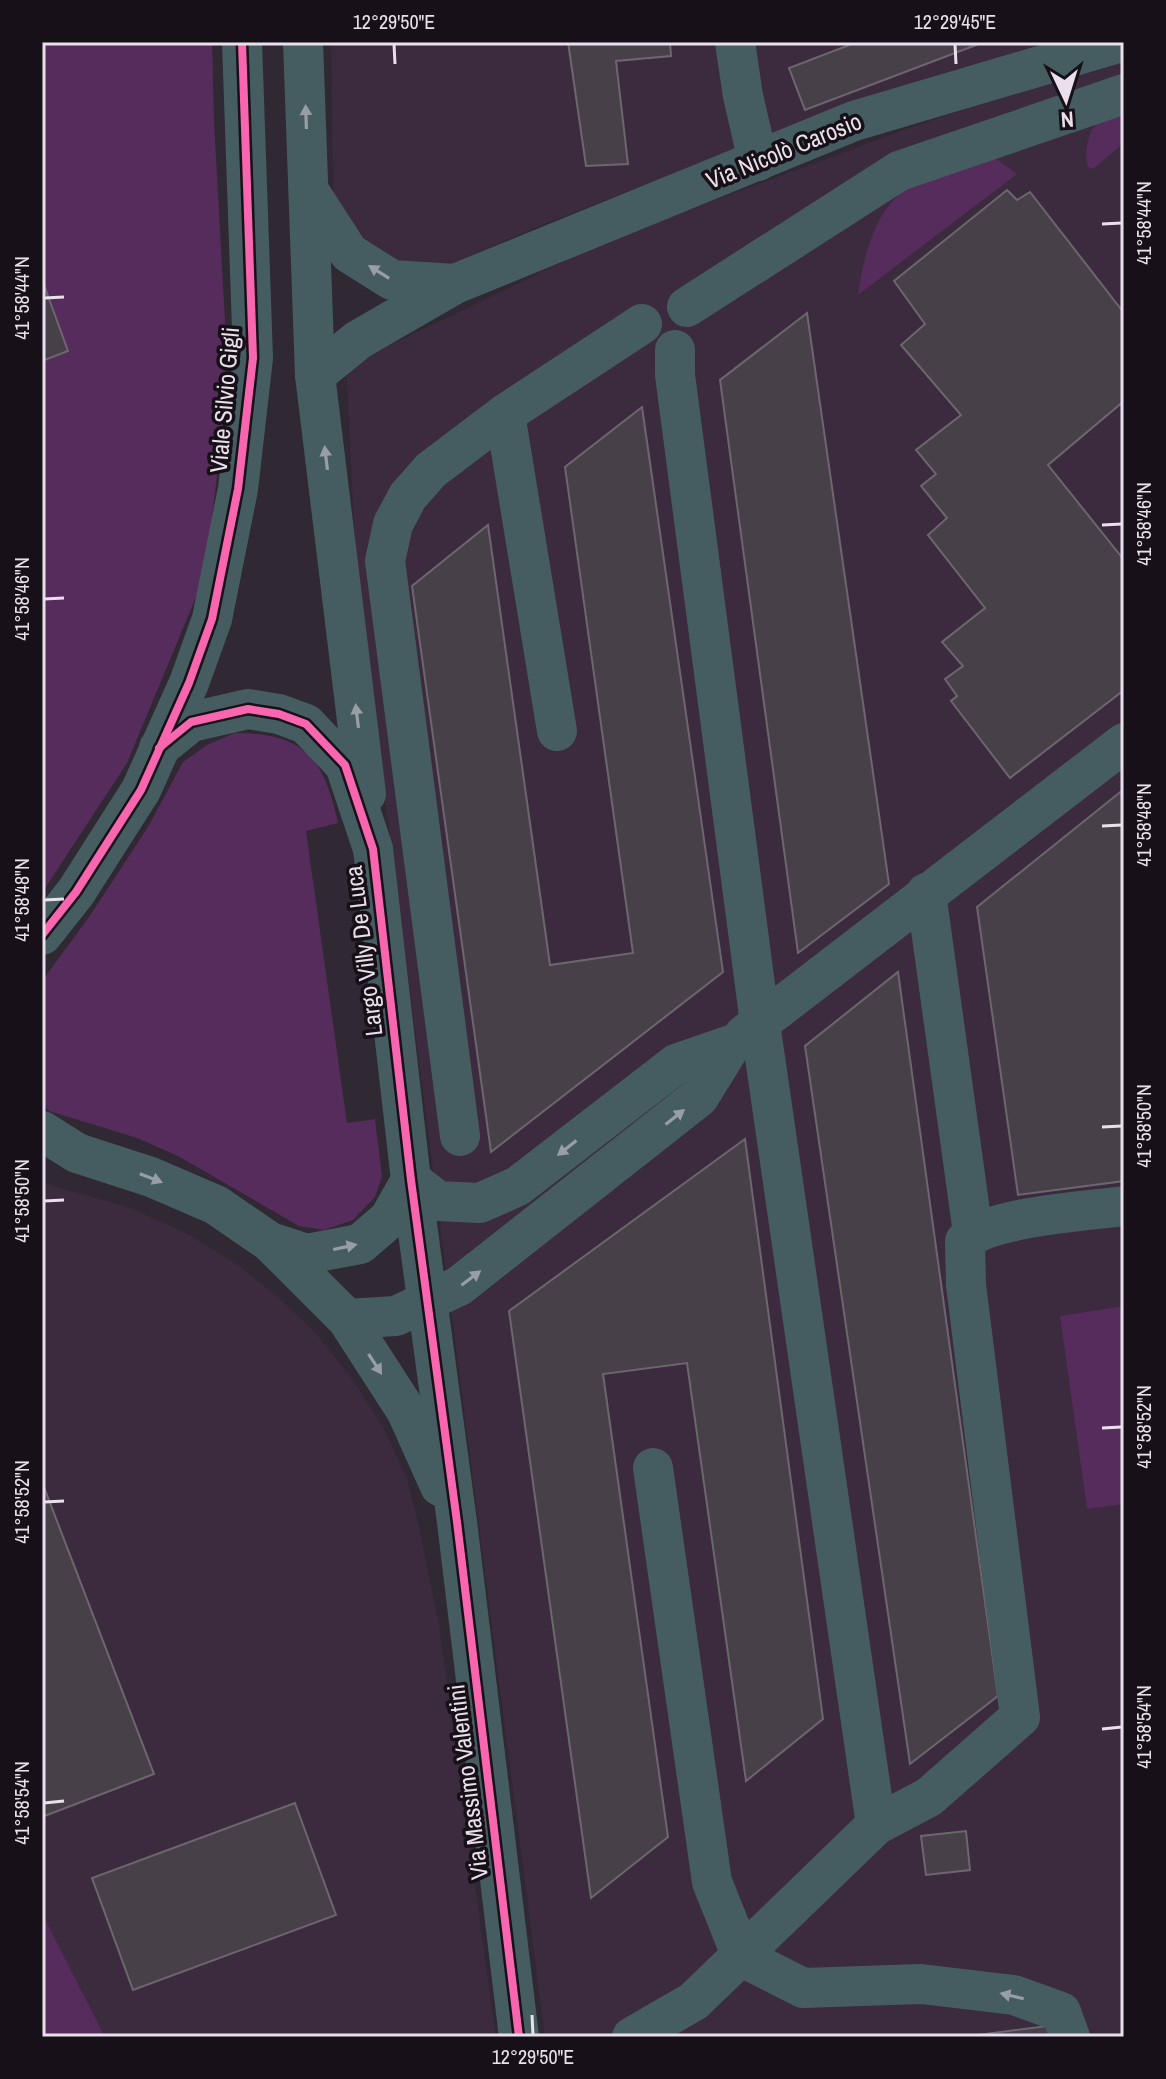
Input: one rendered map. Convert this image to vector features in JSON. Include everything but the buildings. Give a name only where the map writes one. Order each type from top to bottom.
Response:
[{"type":"street","name":"Viale Silvio Gigli","points":[[159,748],[189,683],[212,619],[238,489],[253,358],[242,42]]},
{"type":"street","points":[[303,42],[315,375],[373,849]]},
{"type":"street","points":[[735,42],[758,161]]},
{"type":"street","name":"Via Nicolò Carosio","points":[[315,375],[358,340],[455,284],[854,121],[1121,42]]},
{"type":"street","points":[[687,307],[899,171],[1124,94]]},
{"type":"street","name":"Via Nicolò Carosio","points":[[310,191],[349,253],[392,280],[455,284]]},
{"type":"street","points":[[663,299],[680,302],[687,307],[694,323],[693,331],[683,346],[667,351],[652,345],[643,332],[642,324],[648,308],[663,299]]},
{"type":"street","points":[[460,1136],[385,561],[393,524],[408,496],[431,470],[505,414],[642,324]]},
{"type":"street","points":[[675,350],[675,375],[745,1034],[876,1825]]},
{"type":"street","points":[[505,414],[557,731]]},
{"type":"street","name":"Largo Villy De Luca","points":[[42,935],[76,892],[141,790],[159,748],[191,722],[248,709],[279,714],[306,724],[345,765],[373,849],[411,1180],[457,1522]]},
{"type":"street","points":[[270,1242],[307,1254],[360,1244],[389,1219],[411,1180],[438,1201],[480,1203],[518,1186],[676,1064],[745,1034],[1124,743]]},
{"type":"street","points":[[926,893],[973,1233]]},
{"type":"street","points":[[347,1319],[396,1316],[428,1303],[469,1279],[699,1097],[745,1034]]},
{"type":"street","points":[[42,1131],[60,1152],[151,1177],[216,1205],[270,1242],[347,1319],[407,1412],[457,1522]]},
{"type":"street","points":[[632,2037],[694,2001],[876,1825],[929,1797],[1020,1717],[966,1285],[965,1241],[973,1233],[997,1224],[1124,1206]]},
{"type":"street","points":[[653,1468],[712,1882],[742,1957],[803,1988],[921,1984],[1014,1995],[1061,2012],[1070,2037]]},
{"type":"street","name":"Via Massimo Valentini","points":[[457,1522],[519,2037]]},
{"type":"shaded area","points":[[42,42],[212,42],[228,376],[206,573],[127,763],[42,893]]},
{"type":"shaded area","points":[[331,42],[1066,42],[769,136],[532,229],[443,268],[411,272],[359,246],[333,195]]},
{"type":"shaded area","points":[[1124,55],[1124,2037],[545,2037],[357,581],[346,366],[611,239],[906,129]]},
{"type":"shaded area","points":[[1124,111],[1124,143],[1093,169],[1088,167],[1087,143],[1094,127],[1098,122]]},
{"type":"shaded area","points":[[972,159],[996,159],[1017,174],[858,295],[873,234],[879,220],[898,195],[910,186]]},
{"type":"shaded area","points":[[235,733],[278,738],[294,744],[307,754],[326,782],[338,823],[306,831],[347,1123],[375,1119],[382,1176],[375,1197],[353,1220],[324,1230],[299,1226],[178,1156],[137,1138],[49,1111],[42,1104],[42,981],[89,917],[148,827],[183,762],[207,745]]},
{"type":"shaded area","points":[[42,1183],[128,1207],[186,1233],[238,1265],[315,1332],[348,1373],[382,1425],[407,1479],[439,1625],[496,2037],[105,2037],[42,1913]]},
{"type":"shaded area","points":[[1124,1306],[1124,1504],[1087,1509],[1060,1316]]},
{"type":"shaded area","points":[[42,1913],[105,2037],[42,2037]]},
{"type":"cycle path","points":[[42,935],[76,892],[141,790],[189,683],[212,619],[238,489],[253,358],[242,42]]},
{"type":"cycle path","points":[[159,748],[191,722],[248,709],[279,714],[306,724],[345,765],[373,849],[411,1180],[457,1522],[519,2037]]}]
